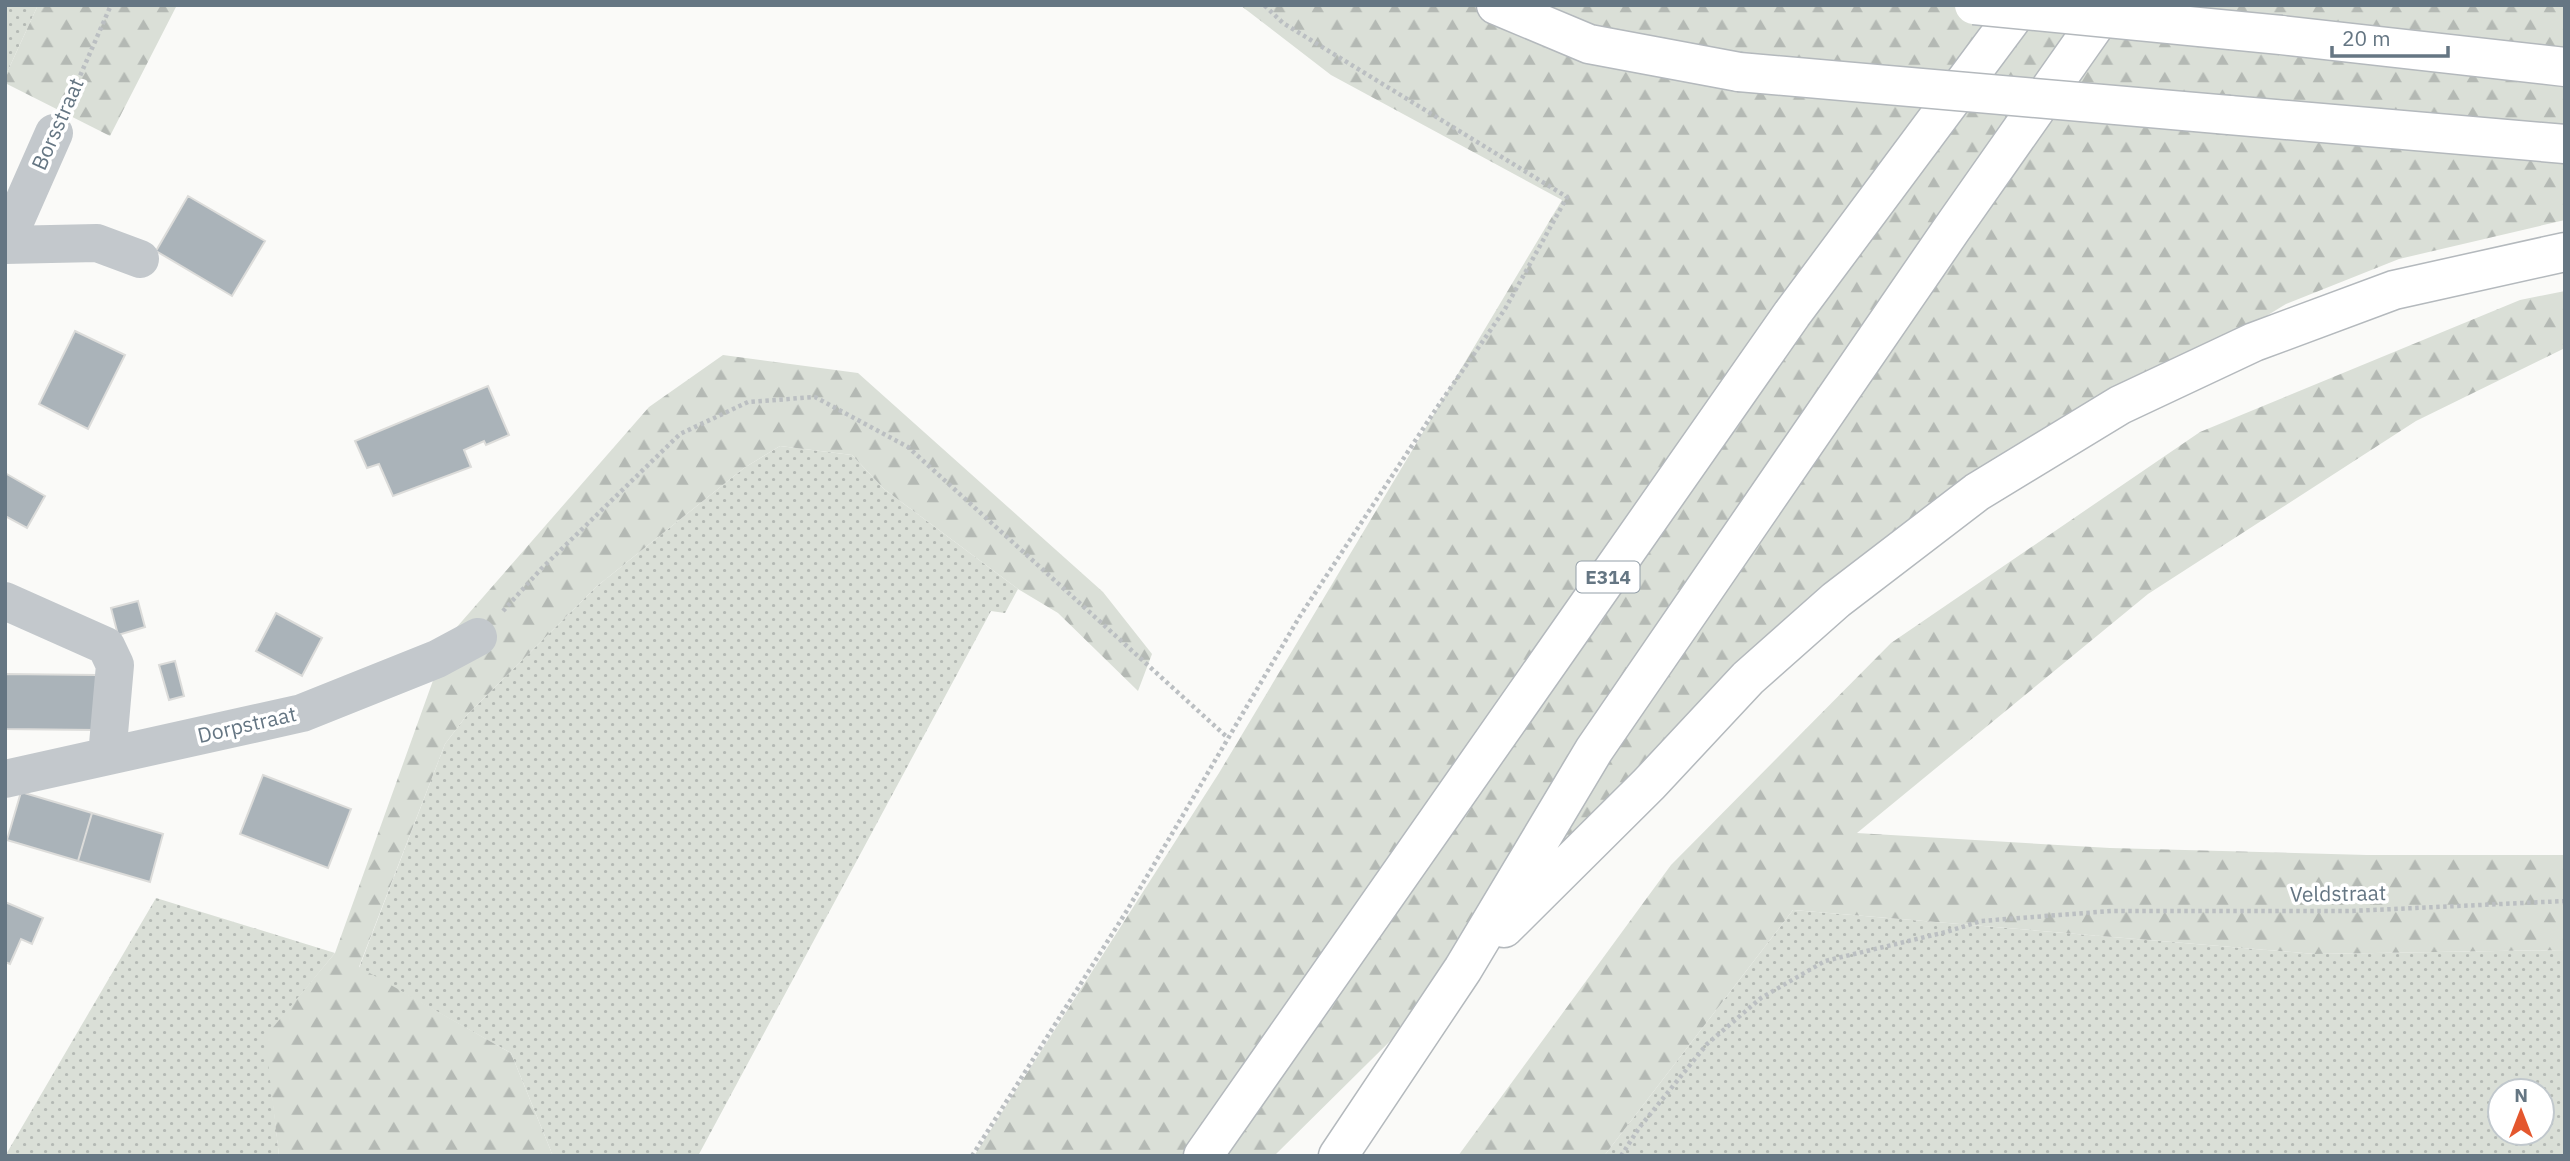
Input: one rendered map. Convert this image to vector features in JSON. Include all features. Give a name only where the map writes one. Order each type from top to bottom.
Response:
[{"type":"highway","points":[[1496,5],[1589,44],[1739,72],[2565,144]]},
{"type":"highway","points":[[1974,5],[2281,35],[2565,67]]},
{"type":"highway","name":"E314","points":[[1203,1156],[1792,314],[2022,5]]},
{"type":"highway","points":[[1338,1156],[1463,969],[1594,751],[1951,230],[2109,5]]},
{"type":"highway","points":[[1463,969],[1649,784],[1748,678],[1836,600],[1977,492],[2120,405],[2254,342],[2394,289],[2565,252]]},
{"type":"street","name":"Borsstraat","points":[[5,245],[54,133]]},
{"type":"street","points":[[5,245],[97,243],[140,259]]},
{"type":"street","points":[[5,601],[106,646],[115,665],[107,756]]},
{"type":"street","name":"Dorpstraat","points":[[5,779],[302,713],[437,659],[478,637]]},
{"type":"path","name":"Borsstraat","points":[[54,133],[111,5]]},
{"type":"path","points":[[972,1156],[1126,912],[1300,616],[1505,309],[1567,197],[1283,23],[1265,5]]},
{"type":"path","points":[[478,637],[541,569],[680,434],[748,402],[815,397],[908,447],[1228,738]]},
{"type":"path","name":"Veldstraat","points":[[1621,1156],[1639,1128],[1707,1044],[1761,998],[1825,961],[1981,921],[2111,911],[2351,911],[2565,901]]},
{"type":"green space","points":[[5,5],[38,5],[5,77]]},
{"type":"green space","points":[[38,5],[177,5],[110,136],[5,83],[5,77]]},
{"type":"green space","points":[[1240,5],[2565,5],[2565,220],[2399,259],[2286,304],[2120,405],[1836,600],[1274,1156],[974,1156],[1219,773],[1562,200],[1331,75]]},
{"type":"green space","points":[[2565,291],[2565,348],[2416,421],[2148,594],[1857,833],[2110,848],[2367,855],[2565,855],[2565,950],[2315,954],[1793,910],[1604,1156],[1458,1156],[1671,865],[1891,643],[2200,432],[2520,300]]},
{"type":"green space","points":[[723,355],[858,373],[1103,592],[1152,654],[1138,691],[1058,613],[1018,589],[884,489],[852,455],[780,446],[744,468],[596,587],[467,715],[445,744],[359,967],[511,1053],[553,1156],[279,1156],[265,1037],[335,953],[449,636],[649,407]]},
{"type":"green space","points":[[780,446],[852,455],[884,489],[1018,589],[1005,613],[991,611],[698,1156],[553,1156],[511,1053],[359,968],[445,744],[467,715],[596,587],[744,468]]},
{"type":"green space","points":[[156,898],[335,953],[266,1037],[279,1156],[5,1156]]},
{"type":"green space","points":[[1793,910],[2315,954],[2565,950],[2565,1156],[1604,1156]]},
{"type":"building","points":[[188,196],[265,241],[232,296],[156,251]]},
{"type":"building","points":[[75,331],[125,355],[88,429],[39,404]]},
{"type":"building","points":[[488,386],[509,435],[486,445],[484,441],[464,450],[471,467],[393,496],[379,464],[367,468],[355,441]]},
{"type":"building","points":[[5,473],[45,496],[27,528],[5,516]]},
{"type":"building","points":[[138,601],[145,627],[118,635],[111,608]]},
{"type":"building","points":[[276,613],[322,638],[302,676],[256,651]]},
{"type":"building","points":[[175,661],[184,696],[169,700],[159,665]]},
{"type":"building","points":[[5,674],[97,675],[96,730],[5,729]]},
{"type":"building","points":[[263,775],[351,809],[328,868],[240,834]]},
{"type":"building","points":[[21,792],[92,813],[78,861],[7,840]]},
{"type":"building","points":[[92,813],[163,834],[150,882],[78,861]]},
{"type":"building","points":[[5,902],[43,918],[32,944],[21,939],[10,964],[5,962]]}]
